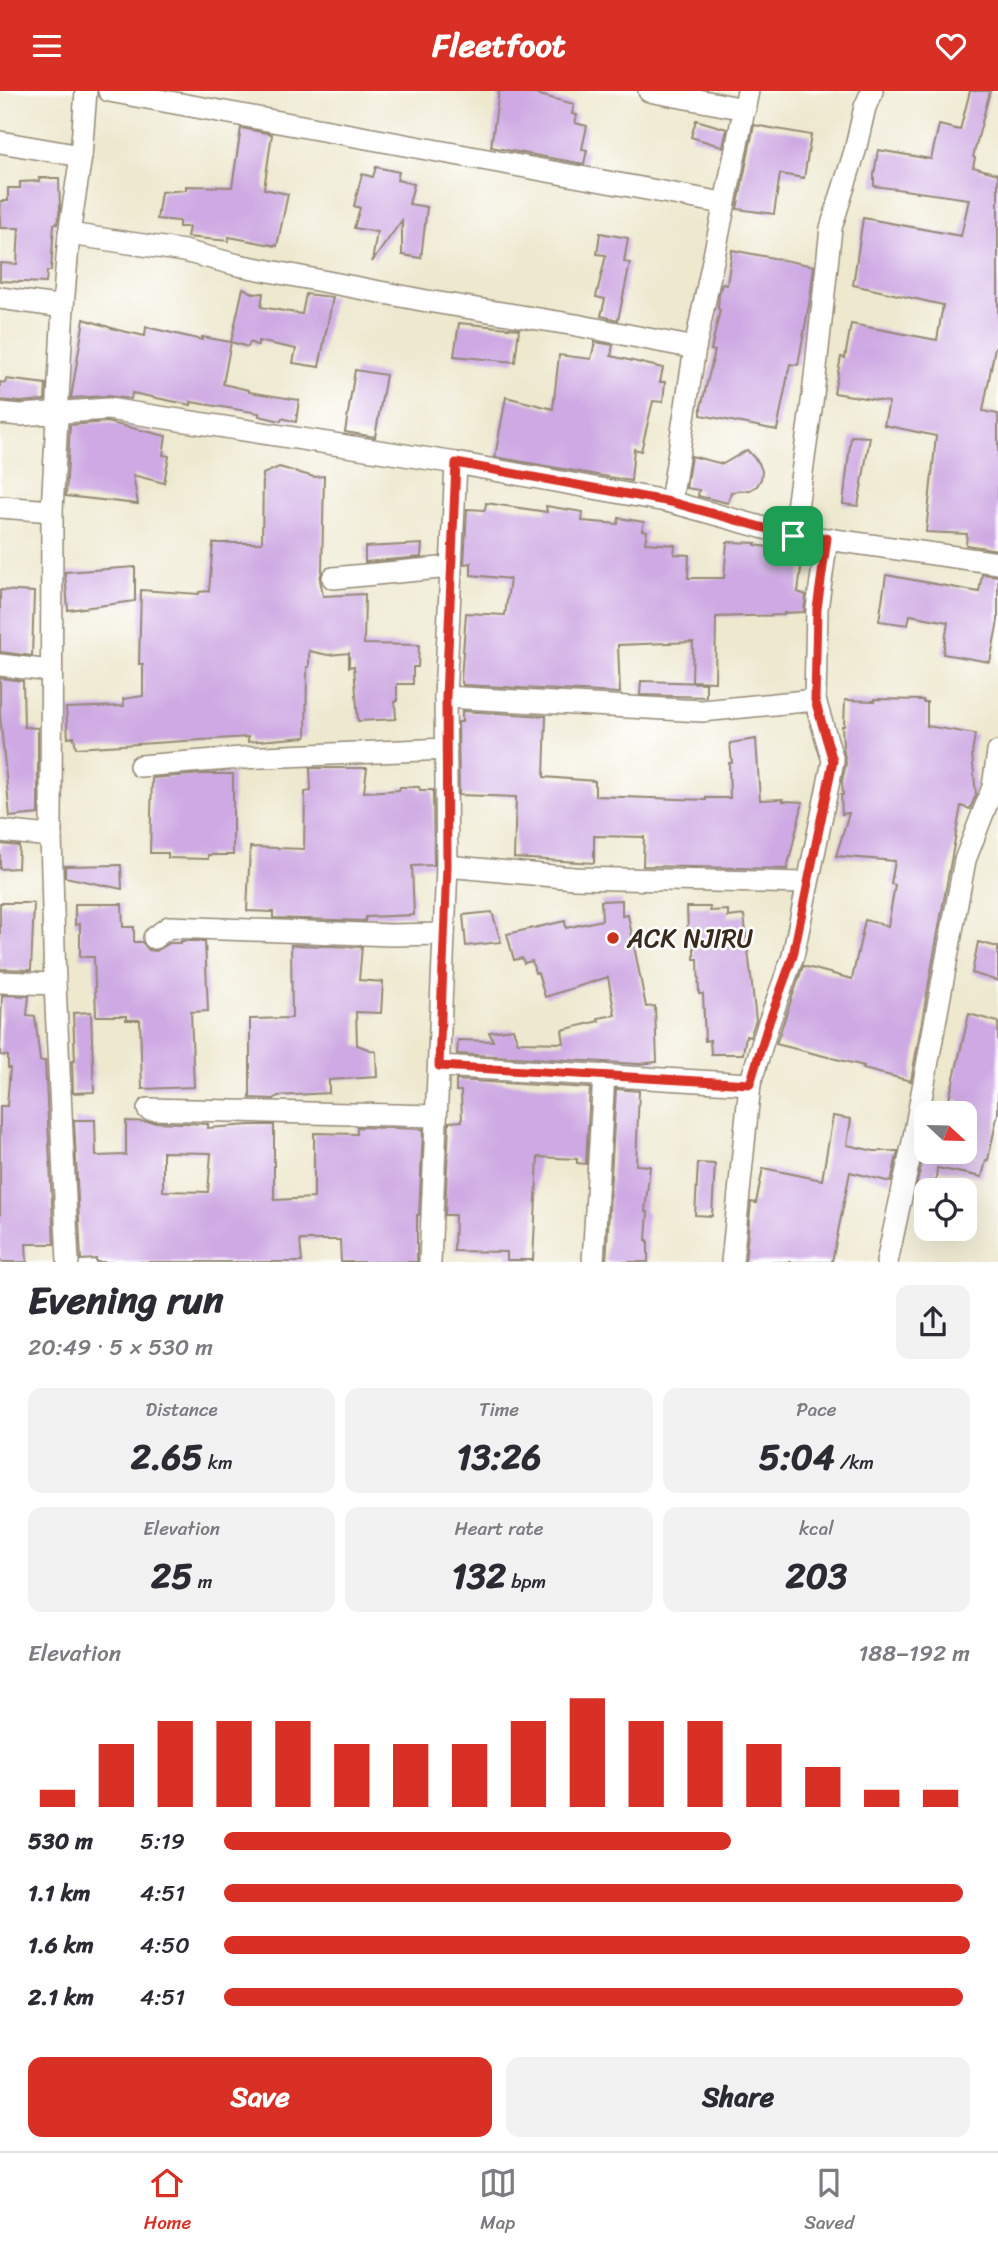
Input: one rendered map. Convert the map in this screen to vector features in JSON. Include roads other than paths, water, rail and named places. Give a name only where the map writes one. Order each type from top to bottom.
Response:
[{"type":"street","points":[[68,1262],[51,836],[52,512],[63,307],[86,91]]},
{"type":"street","points":[[109,91],[723,203]]},
{"type":"street","points":[[649,91],[746,100],[695,348],[671,502]]},
{"type":"street","points":[[793,536],[813,395],[831,228],[855,151],[865,107],[872,91]]},
{"type":"street","points":[[0,142],[81,156]]},
{"type":"street","points":[[69,234],[184,251],[238,265],[427,301],[695,348]]},
{"type":"street","points":[[0,297],[63,307]]},
{"type":"street","points":[[0,413],[57,414],[108,409],[456,463],[671,502],[793,536],[827,538],[998,563]]},
{"type":"street","points":[[430,1262],[447,866],[446,697],[456,463]]},
{"type":"street","points":[[0,506],[52,512]]},
{"type":"street","points":[[732,1262],[750,1084],[793,956],[833,761],[815,700],[817,609],[827,538]]},
{"type":"street","points":[[333,578],[451,566]]},
{"type":"street","points":[[0,665],[51,671]]},
{"type":"street","points":[[446,697],[702,711],[815,700]]},
{"type":"street","points":[[140,766],[241,758],[446,749]]},
{"type":"street","points":[[887,1262],[913,1142],[965,860],[995,787],[998,752]]},
{"type":"street","points":[[0,831],[51,836]]},
{"type":"street","points":[[447,866],[574,878],[807,883]]},
{"type":"street","points":[[154,938],[169,927],[391,935],[444,934]]},
{"type":"street","points":[[0,982],[55,984]]},
{"type":"street","points":[[439,1066],[750,1084]]},
{"type":"street","points":[[593,1262],[604,1075]]},
{"type":"street","points":[[148,1109],[436,1116]]},
{"type":"place","name":"ACK NJIRU","points":[[613,938]]}]
